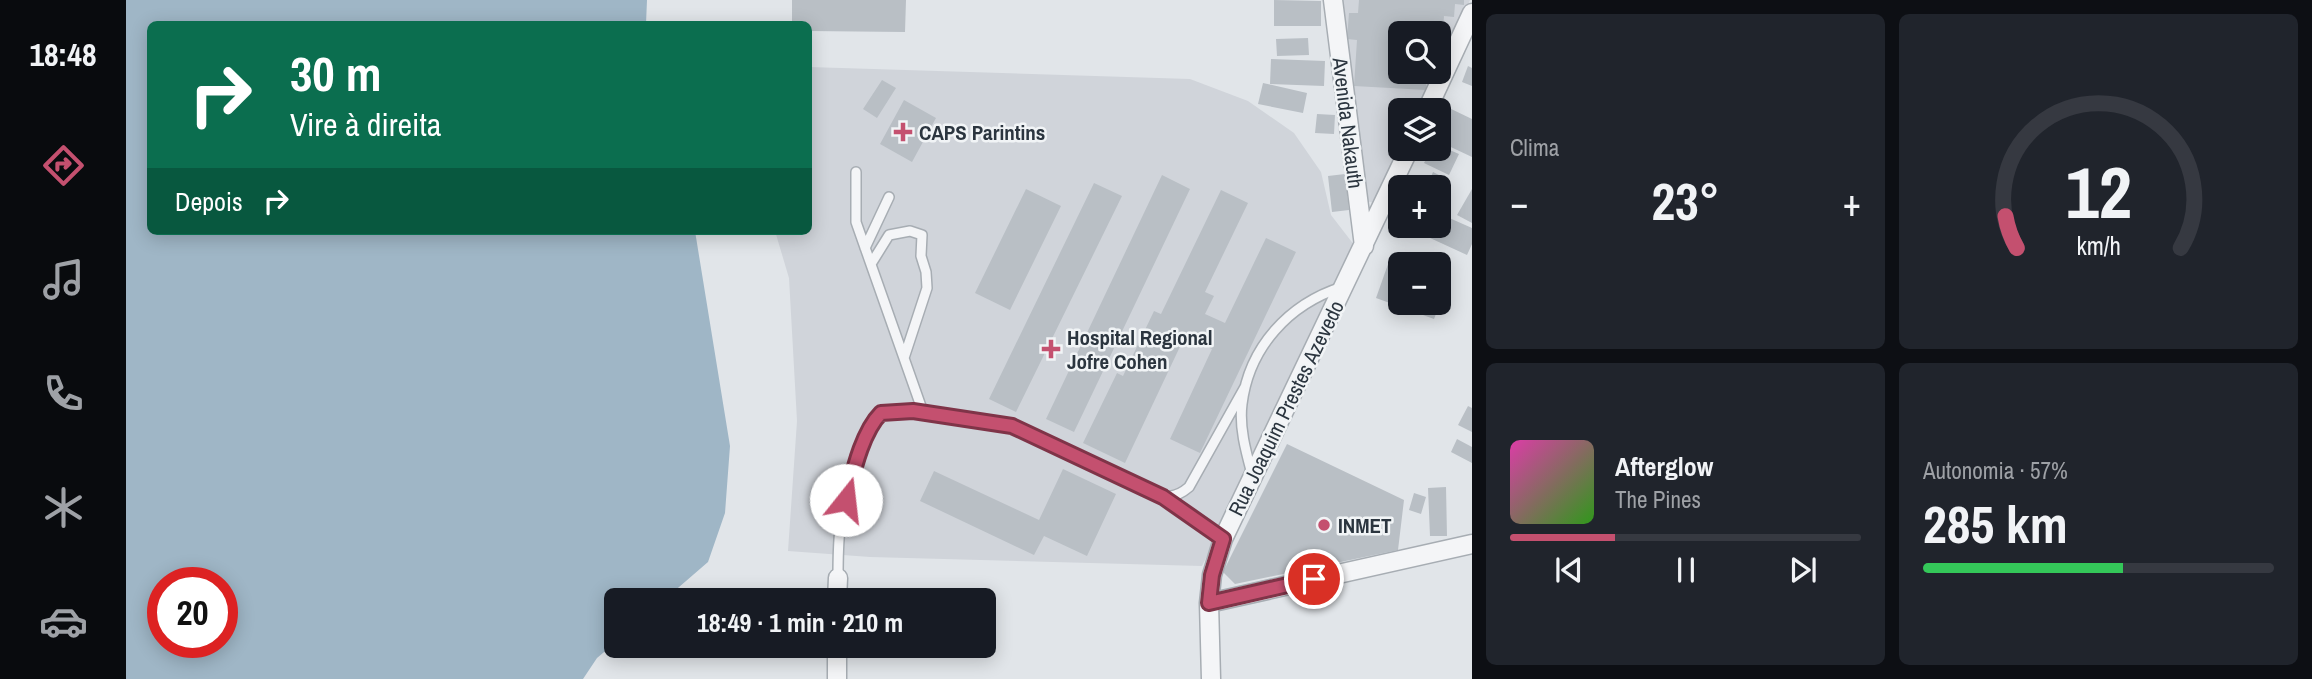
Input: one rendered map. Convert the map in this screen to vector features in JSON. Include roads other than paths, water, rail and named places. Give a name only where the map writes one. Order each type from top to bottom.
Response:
[{"type":"street","name":"Avenida Nakauth","points":[[1333,0],[1364,247]]},
{"type":"street","points":[[1433,98],[1472,13]]},
{"type":"street","name":"Rua Joaquim Prestes Azevedo","points":[[1211,679],[1209,603],[1212,575],[1223,539],[1403,161]]},
{"type":"street","points":[[1209,603],[1472,544]]},
{"type":"street","points":[[838,578],[838,588]]},
{"type":"street","points":[[837,658],[837,679]]},
{"type":"lane","points":[[856,172],[856,222],[923,412]]},
{"type":"lane","points":[[865,248],[889,197]]},
{"type":"lane","points":[[871,264],[889,235],[910,231],[922,235],[921,256],[927,288],[904,358]]},
{"type":"lane","points":[[1163,497],[1175,496],[1189,487],[1245,387],[1265,343],[1286,318],[1317,297],[1345,286]]},
{"type":"lane","points":[[1245,387],[1241,406],[1242,422],[1253,476]]},
{"type":"lane","points":[[838,578],[842,511],[856,464],[875,419],[881,413],[890,411],[923,412],[1012,426],[1163,497],[1223,539]]},
{"type":"water","points":[[126,0],[647,0],[646,21],[147,21],[147,235],[696,235],[730,446],[725,513],[708,562],[678,588],[604,588],[604,652],[583,679],[126,679]]},
{"type":"place","name":"CAPS Parintins","points":[[903,132]]},
{"type":"place","name":"Hospital Regional Jofre Cohen","points":[[1051,349]]},
{"type":"place","name":"INMET","points":[[1324,525]]}]
